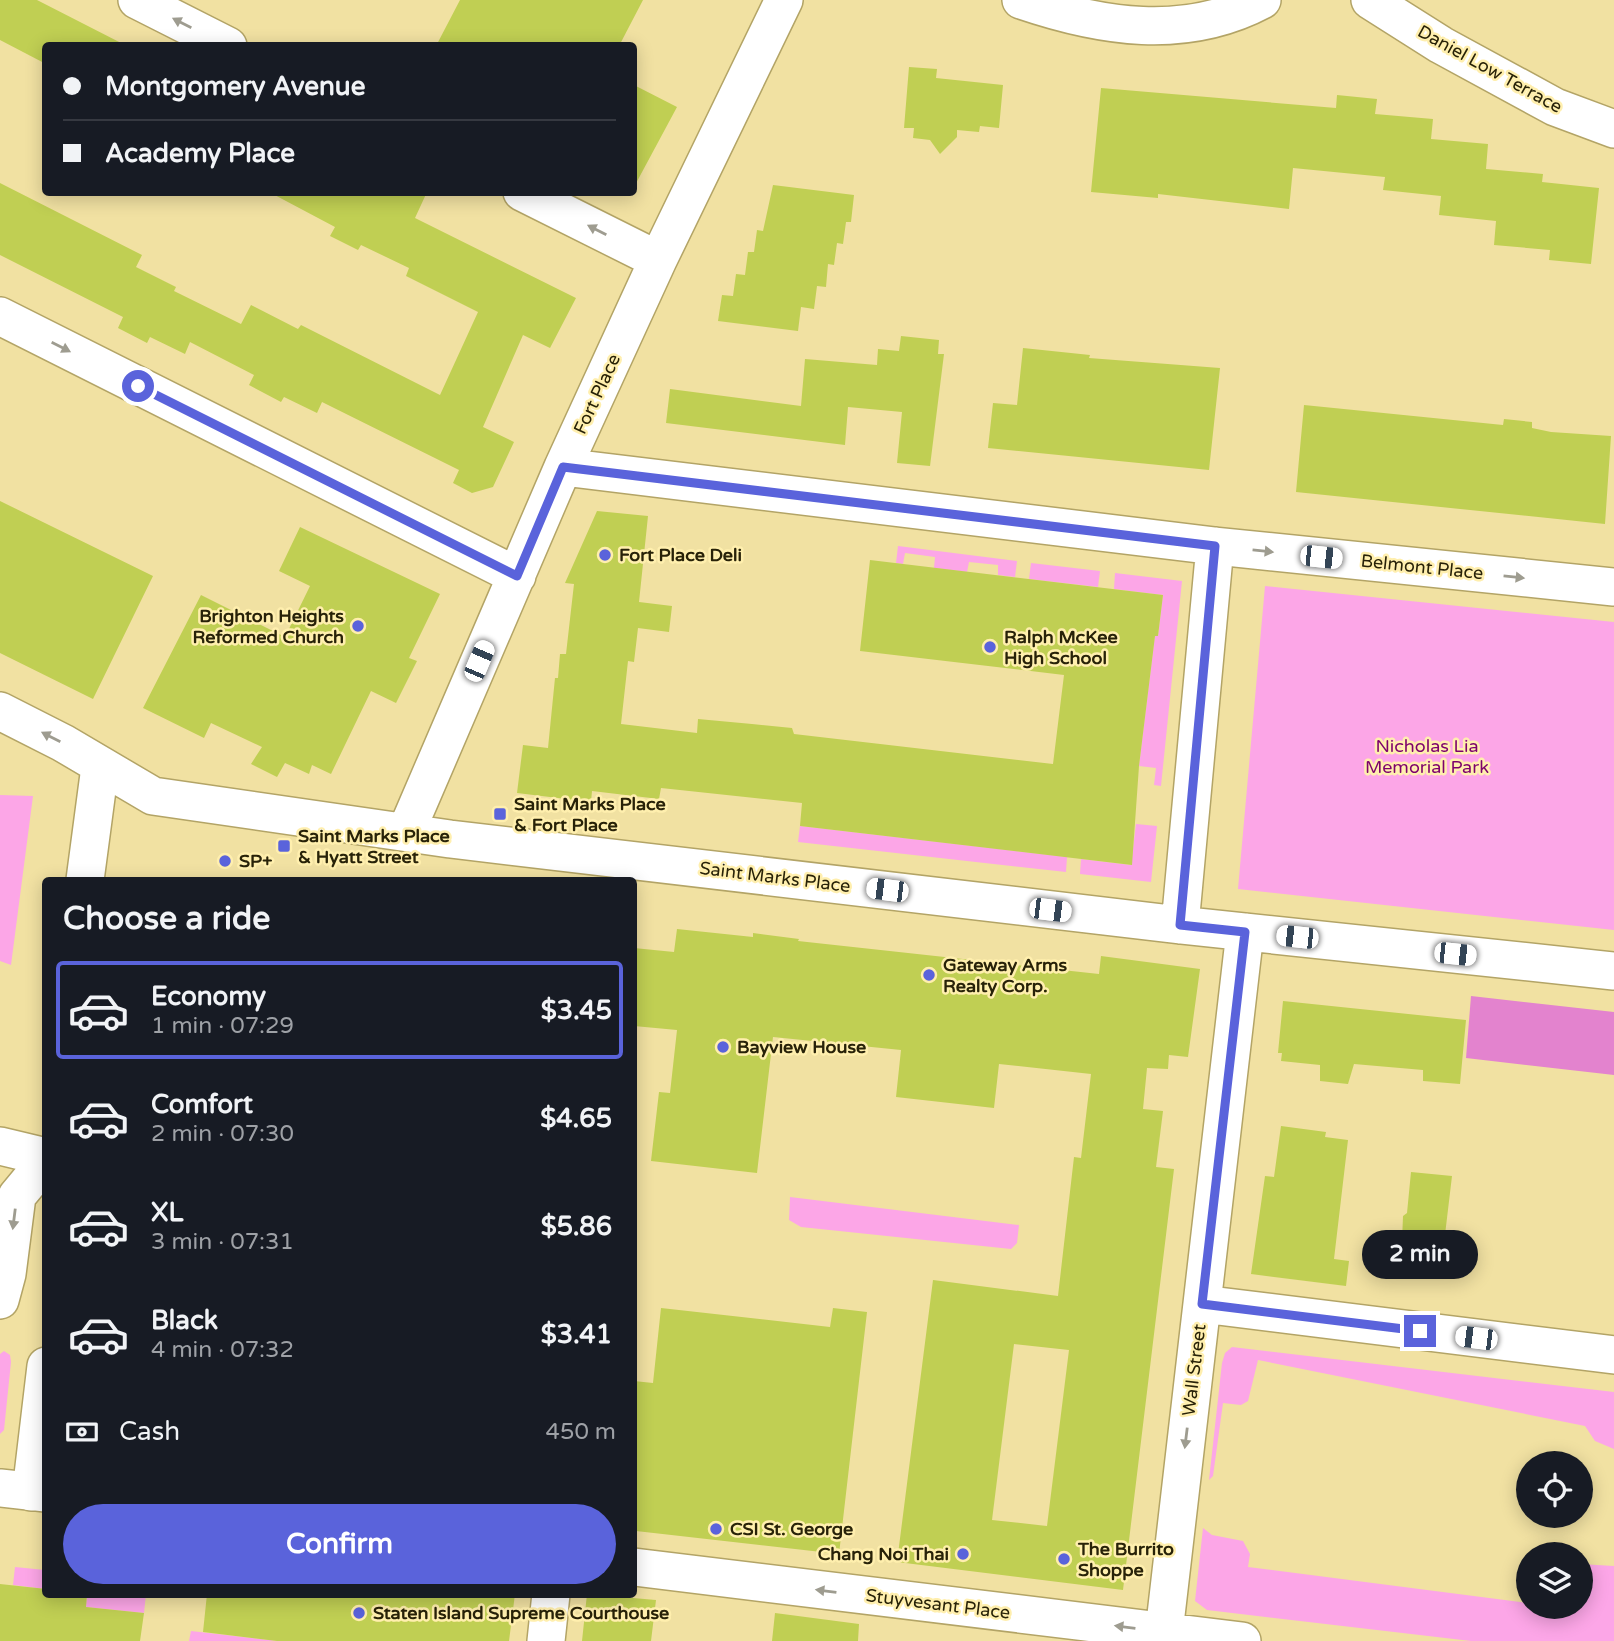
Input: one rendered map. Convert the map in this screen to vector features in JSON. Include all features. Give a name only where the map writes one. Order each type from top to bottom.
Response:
[{"type":"street","points":[[137,0],[220,42]]},
{"type":"street","name":"Fort Place","points":[[406,832],[563,467],[658,260],[784,0]]},
{"type":"street","points":[[1021,0],[1128,27],[1190,25],[1237,13],[1262,0]]},
{"type":"street","name":"Daniel Low Terrace","points":[[1370,0],[1441,45],[1555,107],[1614,129]]},
{"type":"street","points":[[530,196],[658,260]]},
{"type":"street","points":[[0,316],[517,576]]},
{"type":"street","name":"Belmont Place","points":[[563,467],[1215,546],[1614,587]]},
{"type":"street","points":[[1180,925],[1215,546]]},
{"type":"street","name":"Saint Marks Place","points":[[0,711],[63,743],[153,796],[406,832],[1180,925],[1614,971]]},
{"type":"street","points":[[85,877],[100,766]]},
{"type":"street","name":"Wall Street","points":[[1164,1636],[1245,932]]},
{"type":"street","points":[[0,1146],[42,1158]]},
{"type":"street","points":[[0,1300],[7,1274],[17,1196],[42,1164]]},
{"type":"street","points":[[1202,1304],[1614,1355]]},
{"type":"street","points":[[26,1491],[42,1391]]},
{"type":"street","name":"Stuyvesant Place","points":[[637,1567],[1164,1636],[1242,1641]]},
{"type":"street","points":[[546,1641],[551,1598]]},
{"type":"green space","points":[[898,546],[1017,561],[1015,577],[998,575],[998,565],[969,562],[967,572],[934,568],[935,557],[905,553],[903,564],[896,563]]},
{"type":"green space","points":[[1031,563],[1100,571],[1098,587],[1029,579]]},
{"type":"green space","points":[[1115,573],[1182,581],[1161,786],[1154,785],[1156,768],[1139,766],[1155,635],[1158,636],[1163,595],[1114,589]]},
{"type":"green space","name":"Nicholas Lia Memorial Park","points":[[1265,586],[1614,622],[1614,930],[1238,889]]},
{"type":"green space","points":[[0,795],[33,796],[11,965],[0,961]]},
{"type":"green space","points":[[1136,824],[1157,826],[1151,882],[1080,874],[1081,859],[1131,865]]},
{"type":"green space","points":[[800,826],[1067,857],[1066,872],[798,842]]},
{"type":"green space","points":[[790,1197],[1019,1225],[1017,1243],[1011,1249],[801,1227],[789,1220]]},
{"type":"green space","points":[[1232,1347],[1614,1392],[1614,1449],[1595,1441],[1585,1426],[1258,1360],[1248,1401],[1241,1405],[1223,1403],[1213,1476],[1209,1480],[1222,1363],[1225,1353]]},
{"type":"green space","points":[[4,1351],[10,1355],[11,1362],[4,1430],[0,1434],[0,1354]]},
{"type":"green space","points":[[1203,1528],[1212,1535],[1243,1541],[1250,1554],[1248,1567],[1516,1601],[1516,1619],[1593,1619],[1593,1565],[1614,1566],[1614,1641],[1471,1641],[1207,1610],[1195,1601]]},
{"type":"green space","points":[[15,1567],[42,1570],[42,1589],[13,1585]]},
{"type":"green space","points":[[87,1598],[146,1598],[144,1613],[86,1607]]},
{"type":"green space","points":[[191,1631],[277,1641],[189,1641]]},
{"type":"shaded area","points":[[1471,996],[1614,1012],[1614,1075],[1466,1058]]},
{"type":"building","points":[[0,0],[37,0],[119,42],[42,42],[42,62],[0,40]]},
{"type":"building","points":[[460,0],[643,0],[621,42],[438,42]]},
{"type":"building","points":[[909,67],[937,69],[936,78],[1003,85],[999,128],[980,126],[979,132],[957,130],[957,137],[940,154],[930,140],[913,138],[914,128],[904,128]]},
{"type":"building","points":[[637,87],[677,107],[637,181]]},
{"type":"building","points":[[1101,88],[1336,108],[1337,95],[1377,99],[1375,114],[1433,119],[1431,139],[1488,144],[1486,169],[1543,174],[1542,182],[1599,188],[1591,264],[1549,260],[1550,250],[1494,245],[1496,221],[1439,215],[1441,196],[1383,190],[1385,177],[1293,168],[1289,209],[1158,194],[1158,198],[1091,192]]},
{"type":"building","points":[[0,183],[142,255],[136,267],[176,287],[174,291],[241,324],[251,305],[298,329],[301,325],[440,395],[478,312],[406,276],[409,268],[361,245],[358,250],[330,236],[335,227],[277,196],[425,196],[415,218],[576,298],[550,348],[523,335],[483,427],[514,442],[493,487],[472,493],[453,483],[459,470],[322,402],[317,413],[284,397],[281,402],[249,385],[254,375],[190,342],[185,354],[150,337],[147,343],[118,328],[123,317],[0,255]]},
{"type":"building","points":[[773,185],[854,195],[851,222],[846,222],[843,244],[837,243],[834,265],[828,264],[826,287],[817,286],[814,309],[801,307],[798,331],[718,321],[722,295],[733,296],[736,274],[745,275],[748,252],[754,252],[757,230],[763,231]]},
{"type":"building","points":[[901,336],[939,340],[938,354],[944,354],[930,466],[897,463],[902,412],[848,407],[845,445],[666,423],[670,389],[801,406],[805,359],[877,365],[878,349],[899,351]]},
{"type":"building","points":[[1023,348],[1090,355],[1089,358],[1220,368],[1209,470],[988,448],[993,403],[1017,405]]},
{"type":"building","points":[[1304,405],[1503,425],[1504,419],[1532,422],[1532,428],[1551,432],[1611,436],[1605,524],[1296,492]]},
{"type":"building","points":[[0,501],[153,576],[93,699],[0,653]]},
{"type":"building","points":[[597,511],[648,516],[639,602],[672,606],[669,632],[638,628],[634,662],[628,661],[621,724],[697,733],[698,719],[792,728],[794,734],[1053,764],[1064,675],[860,651],[870,560],[1163,595],[1158,636],[1155,636],[1139,766],[1132,865],[800,826],[802,803],[661,788],[659,799],[592,791],[591,802],[517,793],[523,745],[548,748],[555,678],[558,678],[560,654],[566,654],[574,584],[565,583]]},
{"type":"building","name":"Brighton Heights Reformed Church","points":[[300,527],[440,594],[409,658],[417,661],[396,703],[371,691],[331,774],[312,765],[309,774],[285,763],[277,777],[251,764],[262,747],[211,723],[204,738],[143,708],[201,595],[285,637],[310,586],[279,571]]},
{"type":"building","points":[[677,929],[753,937],[753,933],[799,939],[798,941],[1099,974],[1101,956],[1200,969],[1188,1057],[1169,1055],[1168,1069],[1147,1068],[1143,1109],[1163,1111],[1156,1167],[1174,1169],[1123,1590],[897,1562],[933,1280],[1058,1296],[1074,1157],[1081,1158],[1091,1074],[999,1064],[994,1108],[896,1097],[901,1050],[773,1037],[757,1173],[651,1161],[659,1092],[670,1093],[677,1030],[637,1026],[637,948],[674,952]],"holes":[[[1014,1344],[1069,1350],[1047,1526],[992,1520]]]},
{"type":"building","points":[[1283,1001],[1466,1020],[1460,1084],[1423,1081],[1423,1070],[1354,1064],[1348,1084],[1320,1081],[1320,1065],[1281,1061],[1282,1053],[1278,1053]]},
{"type":"building","points":[[1281,1126],[1326,1132],[1325,1137],[1348,1140],[1334,1259],[1349,1261],[1346,1286],[1251,1274],[1265,1176],[1274,1177]]},
{"type":"building","points":[[1411,1172],[1452,1176],[1442,1260],[1438,1271],[1401,1267],[1403,1216],[1407,1213]]},
{"type":"building","points":[[661,1308],[830,1327],[833,1308],[867,1312],[839,1554],[637,1531],[637,1381],[653,1383]]},
{"type":"building","points":[[0,1584],[42,1589],[42,1598],[87,1598],[86,1607],[144,1613],[140,1641],[0,1641]]},
{"type":"building","name":"Staten Island Supreme Courthouse","points":[[207,1598],[514,1598],[509,1641],[277,1641],[203,1632]]},
{"type":"building","points":[[587,1598],[656,1600],[651,1641],[582,1641]]},
{"type":"building","points":[[775,1613],[859,1624],[858,1641],[772,1641]]},
{"type":"place","name":"Fort Place Deli","points":[[605,555]]},
{"type":"place","name":"Brighton Heights Reformed Church","points":[[358,626]]},
{"type":"place","name":"Ralph McKee High School","points":[[990,647]]},
{"type":"place","name":"Saint Marks Place & Fort Place","points":[[500,814]]},
{"type":"place","name":"Saint Marks Place & Hyatt Street","points":[[284,846]]},
{"type":"place","name":"SP+","points":[[225,861]]},
{"type":"place","name":"Gateway Arms Realty Corp.","points":[[929,975]]},
{"type":"place","name":"Bayview House","points":[[723,1047]]},
{"type":"place","name":"CSI St. George","points":[[716,1529]]},
{"type":"place","name":"Chang Noi Thai","points":[[963,1554]]},
{"type":"place","name":"The Burrito Shoppe","points":[[1064,1559]]},
{"type":"place","name":"Staten Island Supreme Courthouse","points":[[359,1613]]},
{"type":"route","points":[[138,386],[517,576],[563,467],[1215,546],[1180,925],[1245,932],[1202,1304],[1420,1331]]}]
